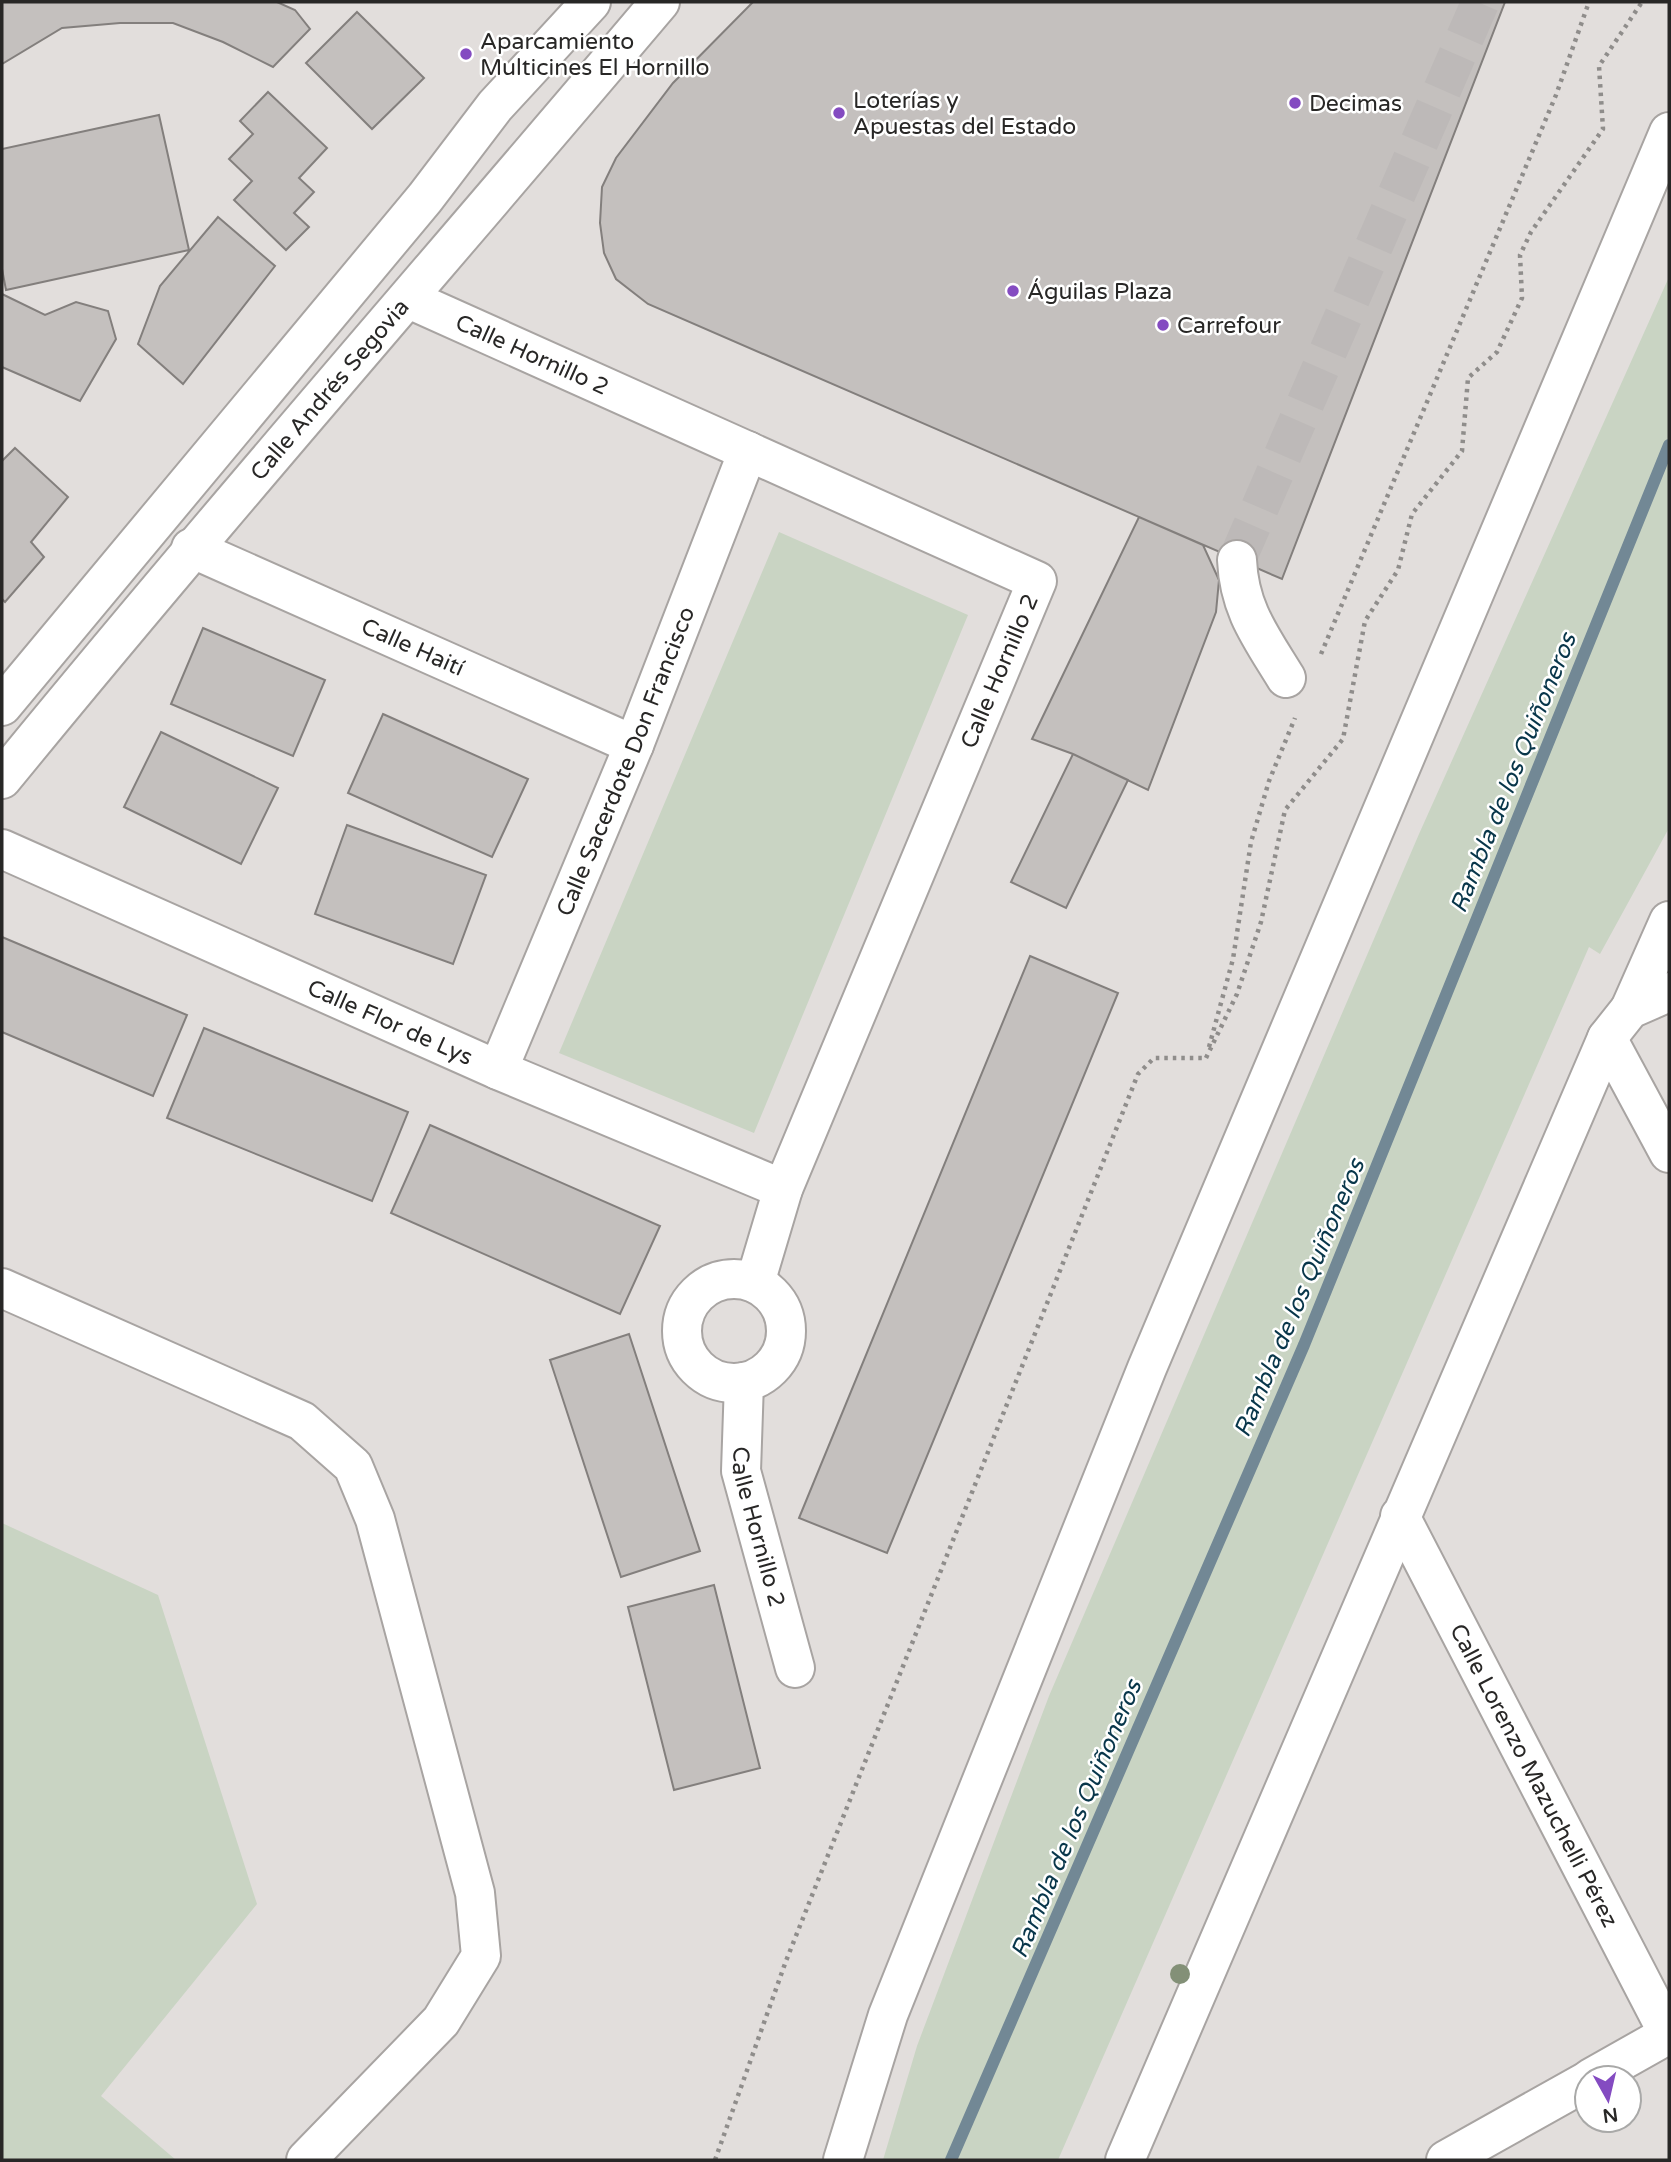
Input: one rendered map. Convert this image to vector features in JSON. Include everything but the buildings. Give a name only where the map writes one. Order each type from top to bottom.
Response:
[{"type":"street","name":"Calle Andrés Segovia","points":[[2,706],[16,668],[425,198],[495,106],[591,2]]},
{"type":"street","name":"Calle Andrés Segovia","points":[[2,779],[191,548],[409,299],[660,2]]},
{"type":"street","points":[[843,2160],[888,2015],[1147,1368],[1669,132]]},
{"type":"street","name":"Calle Hornillo 2","points":[[409,299],[1037,581],[783,1189],[755,1283]]},
{"type":"street","name":"Calle Sacerdote Don Francisco","points":[[498,1070],[634,745],[748,452]]},
{"type":"street","name":"Calle Haití","points":[[191,548],[634,745]]},
{"type":"street","points":[[1237,560],[1238,589],[1258,633],[1292,693]]},
{"type":"street","name":"Calle Flor de Lys","points":[[2,849],[498,1070],[783,1189]]},
{"type":"street","points":[[1125,2160],[1359,1618],[1400,1516],[1618,1023],[1669,921]]},
{"type":"street","points":[[1618,1023],[1669,992]]},
{"type":"street","points":[[1618,1023],[1669,1153]]},
{"type":"street","points":[[737,1279],[755,1283],[779,1305],[786,1320],[786,1336],[773,1366],[760,1376],[744,1382],[727,1383],[709,1378],[696,1367],[686,1352],[682,1326],[691,1301],[704,1289],[719,1281],[737,1279]]},
{"type":"street","points":[[2,1288],[302,1421],[353,1466],[375,1519],[475,1892],[481,1956],[441,2021],[306,2160]]},
{"type":"street","name":"Calle Hornillo 2","points":[[744,1382],[741,1471],[795,1668]]},
{"type":"street","name":"Calle Lorenzo Mazuchelli Pérez","points":[[1400,1516],[1669,2034]]},
{"type":"street","points":[[1616,2064],[1669,2034]]},
{"type":"street","points":[[1446,2160],[1573,2088]]},
{"type":"path","points":[[1320,658],[1556,94],[1589,2]]},
{"type":"path","points":[[1206,1058],[1237,994],[1261,922],[1285,810],[1343,739],[1365,621],[1398,570],[1412,514],[1462,451],[1468,378],[1497,352],[1522,298],[1520,255],[1531,232],[1603,129],[1599,66],[1642,2]]},
{"type":"path","points":[[1206,1058],[1233,959],[1251,842],[1292,693]]},
{"type":"path","points":[[715,2160],[786,1961],[1138,1074],[1154,1058],[1206,1058]]},
{"type":"green space","points":[[1669,277],[1669,828],[1600,954],[1589,947],[1058,2160],[883,2160],[917,2046],[1049,1696],[1419,834]]},
{"type":"green space","points":[[779,532],[968,615],[754,1133],[559,1053]]},
{"type":"green space","points":[[2,1523],[158,1595],[257,1904],[101,2096],[176,2160],[2,2160]]},
{"type":"waterway","name":"Rambla de los Quiñoneros","points":[[951,2160],[1304,1345],[1669,445]]},
{"type":"tunnel","points":[[1237,560],[1480,3],[1486,2]]},
{"type":"place","name":"Aparcamiento Multicines El Hornillo","points":[[466,54]]},
{"type":"place","name":"Decimas","points":[[1295,103]]},
{"type":"place","name":"Loterías y Apuestas del Estado","points":[[839,113]]},
{"type":"place","name":"Águilas Plaza","points":[[1013,291]]},
{"type":"place","name":"Carrefour","points":[[1163,325]]}]
